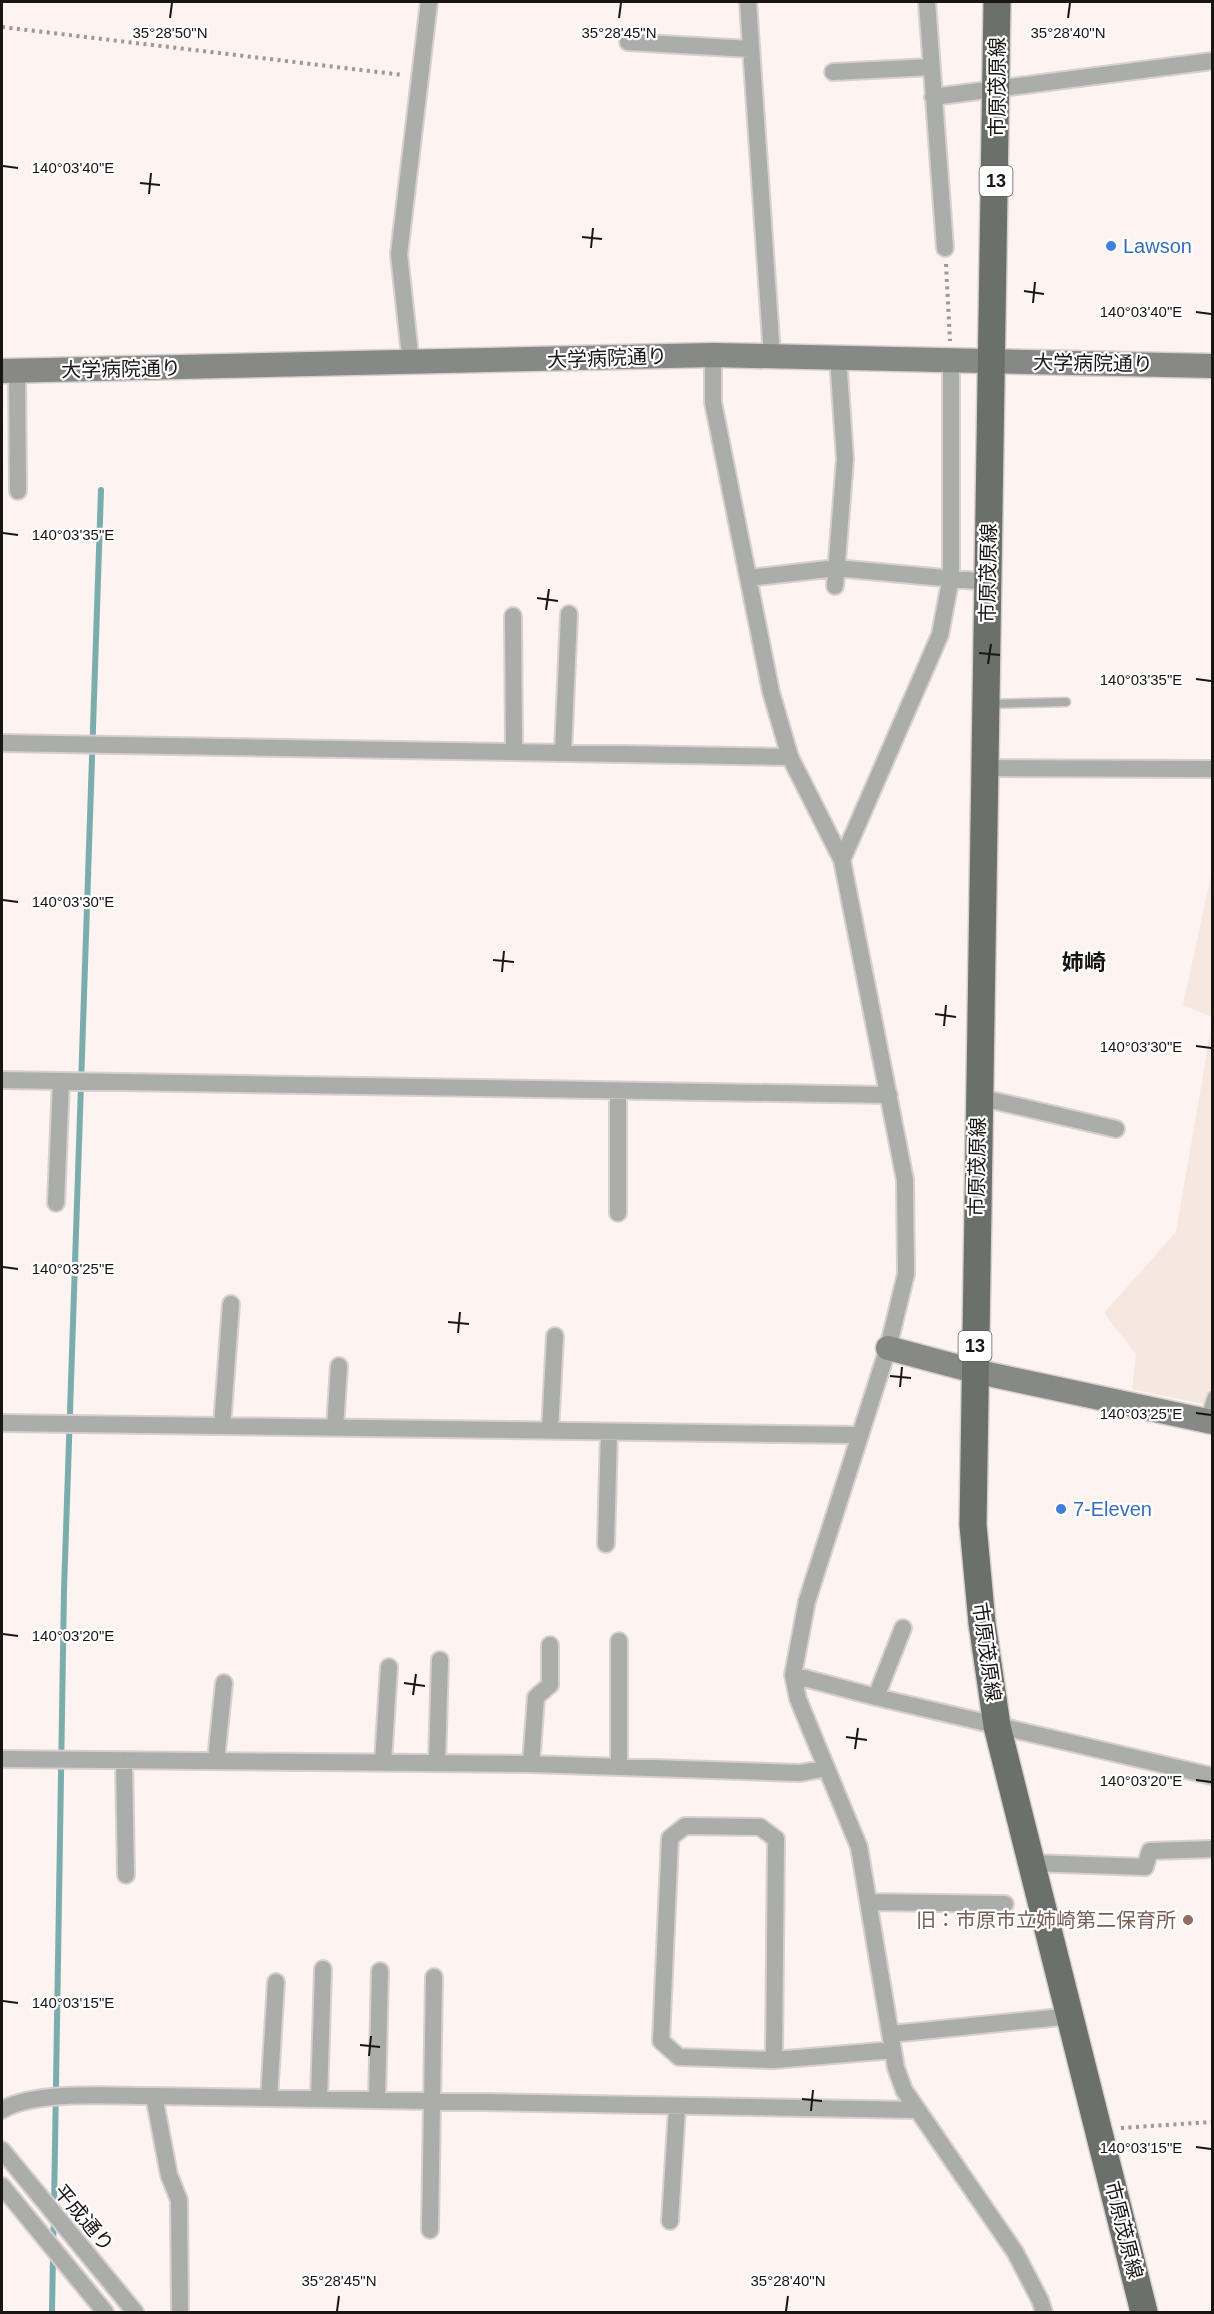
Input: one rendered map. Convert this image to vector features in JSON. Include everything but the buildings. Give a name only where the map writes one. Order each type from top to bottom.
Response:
[{"type":"main road","name":"市原茂原線","points":[[997,2],[973,1525],[981,1612],[998,1726],[1144,2313]]},
{"type":"street","points":[[411,364],[399,254],[429,2]]},
{"type":"street","points":[[748,2],[772,356]]},
{"type":"street","points":[[927,2],[945,248]]},
{"type":"street","points":[[628,42],[750,49]]},
{"type":"street","points":[[933,97],[1212,61]]},
{"type":"street","points":[[833,72],[931,68]]},
{"type":"street","points":[[713,355],[713,402],[771,692],[790,757],[842,860],[890,1095],[904,1180],[906,1274],[888,1348],[858,1435],[807,1601],[793,1675],[798,1699],[859,1847],[892,2042],[904,2090],[1015,2252],[1040,2300],[1044,2313]]},
{"type":"street","name":"大学病院通り","points":[[9,370],[411,364],[713,355],[1212,366]]},
{"type":"street","points":[[835,586],[845,459],[838,357]]},
{"type":"street","points":[[842,860],[939,635],[951,577],[951,360]]},
{"type":"street","points":[[9,370],[18,490]]},
{"type":"street","points":[[749,578],[836,568],[988,582]]},
{"type":"street","points":[[563,752],[569,614]]},
{"type":"street","points":[[513,616],[514,750]]},
{"type":"street","points":[[2,743],[514,750],[790,757]]},
{"type":"street","points":[[985,768],[1212,768]]},
{"type":"street","points":[[2,1080],[618,1093],[890,1095]]},
{"type":"street","points":[[56,1203],[61,1081]]},
{"type":"street","points":[[618,1093],[618,1214]]},
{"type":"street","points":[[978,1097],[1116,1129]]},
{"type":"street","points":[[222,1426],[231,1304]]},
{"type":"street","points":[[550,1431],[555,1336]]},
{"type":"street","points":[[888,1348],[974,1371],[1208,1421]]},
{"type":"street","points":[[335,1428],[339,1366]]},
{"type":"street","points":[[2,1423],[858,1435]]},
{"type":"street","points":[[606,1545],[609,1432]]},
{"type":"street","points":[[876,1697],[903,1628]]},
{"type":"street","points":[[619,1641],[619,1767]]},
{"type":"street","points":[[531,1764],[536,1696],[550,1685],[550,1646]]},
{"type":"street","points":[[437,1763],[440,1660]]},
{"type":"street","points":[[383,1762],[389,1667]]},
{"type":"street","points":[[793,1675],[876,1697],[1212,1776]]},
{"type":"street","points":[[216,1760],[224,1683]]},
{"type":"street","points":[[2,1759],[531,1764],[800,1773],[826,1768]]},
{"type":"street","points":[[124,1760],[126,1875]]},
{"type":"street","points":[[774,2060],[776,1839],[760,1827],[685,1826],[670,1838],[661,2041],[679,2057],[774,2060],[1071,2016]]},
{"type":"street","points":[[1032,1863],[1145,1867],[1150,1851],[1212,1849]]},
{"type":"street","points":[[869,1902],[1005,1904]]},
{"type":"street","points":[[319,2099],[323,1969]]},
{"type":"street","points":[[377,2100],[380,1971]]},
{"type":"street","points":[[430,2230],[434,2103],[434,1977]]},
{"type":"street","points":[[269,2098],[276,1982]]},
{"type":"street","points":[[2,2110],[13,2103],[69,2096],[154,2096],[677,2108],[917,2110]]},
{"type":"street","points":[[154,2096],[169,2175],[179,2200],[180,2313]]},
{"type":"street","points":[[670,2221],[677,2108]]},
{"type":"street","name":"平成通り","points":[[2,2150],[135,2313]]},
{"type":"street","points":[[2,2186],[105,2313]]},
{"type":"lane","points":[[986,704],[1066,702]]},
{"type":"lane","points":[[1208,1421],[1212,1396]]},
{"type":"path","points":[[2,27],[419,76]]},
{"type":"path","points":[[945,248],[951,360]]},
{"type":"path","points":[[1099,2129],[1212,2122]]},
{"type":"shaded area","points":[[1212,871],[1212,1017],[1183,1005]]},
{"type":"shaded area","points":[[1212,1023],[1212,1406],[1132,1389],[1136,1354],[1104,1313],[1176,1232]]},
{"type":"waterway","points":[[54,2208],[64,1590],[101,490]]},
{"type":"waterway","points":[[53,2244],[54,2218]]},
{"type":"waterway","points":[[52,2312],[53,2254]]},
{"type":"place","name":"Lawson","points":[[1111,246]]},
{"type":"place","name":"7-Eleven","points":[[1061,1509]]},
{"type":"place","name":"旧：市原市立姉崎第二保育所","points":[[1188,1920]]},
{"type":"district","name":"姉崎","points":[[1084,962]]}]
